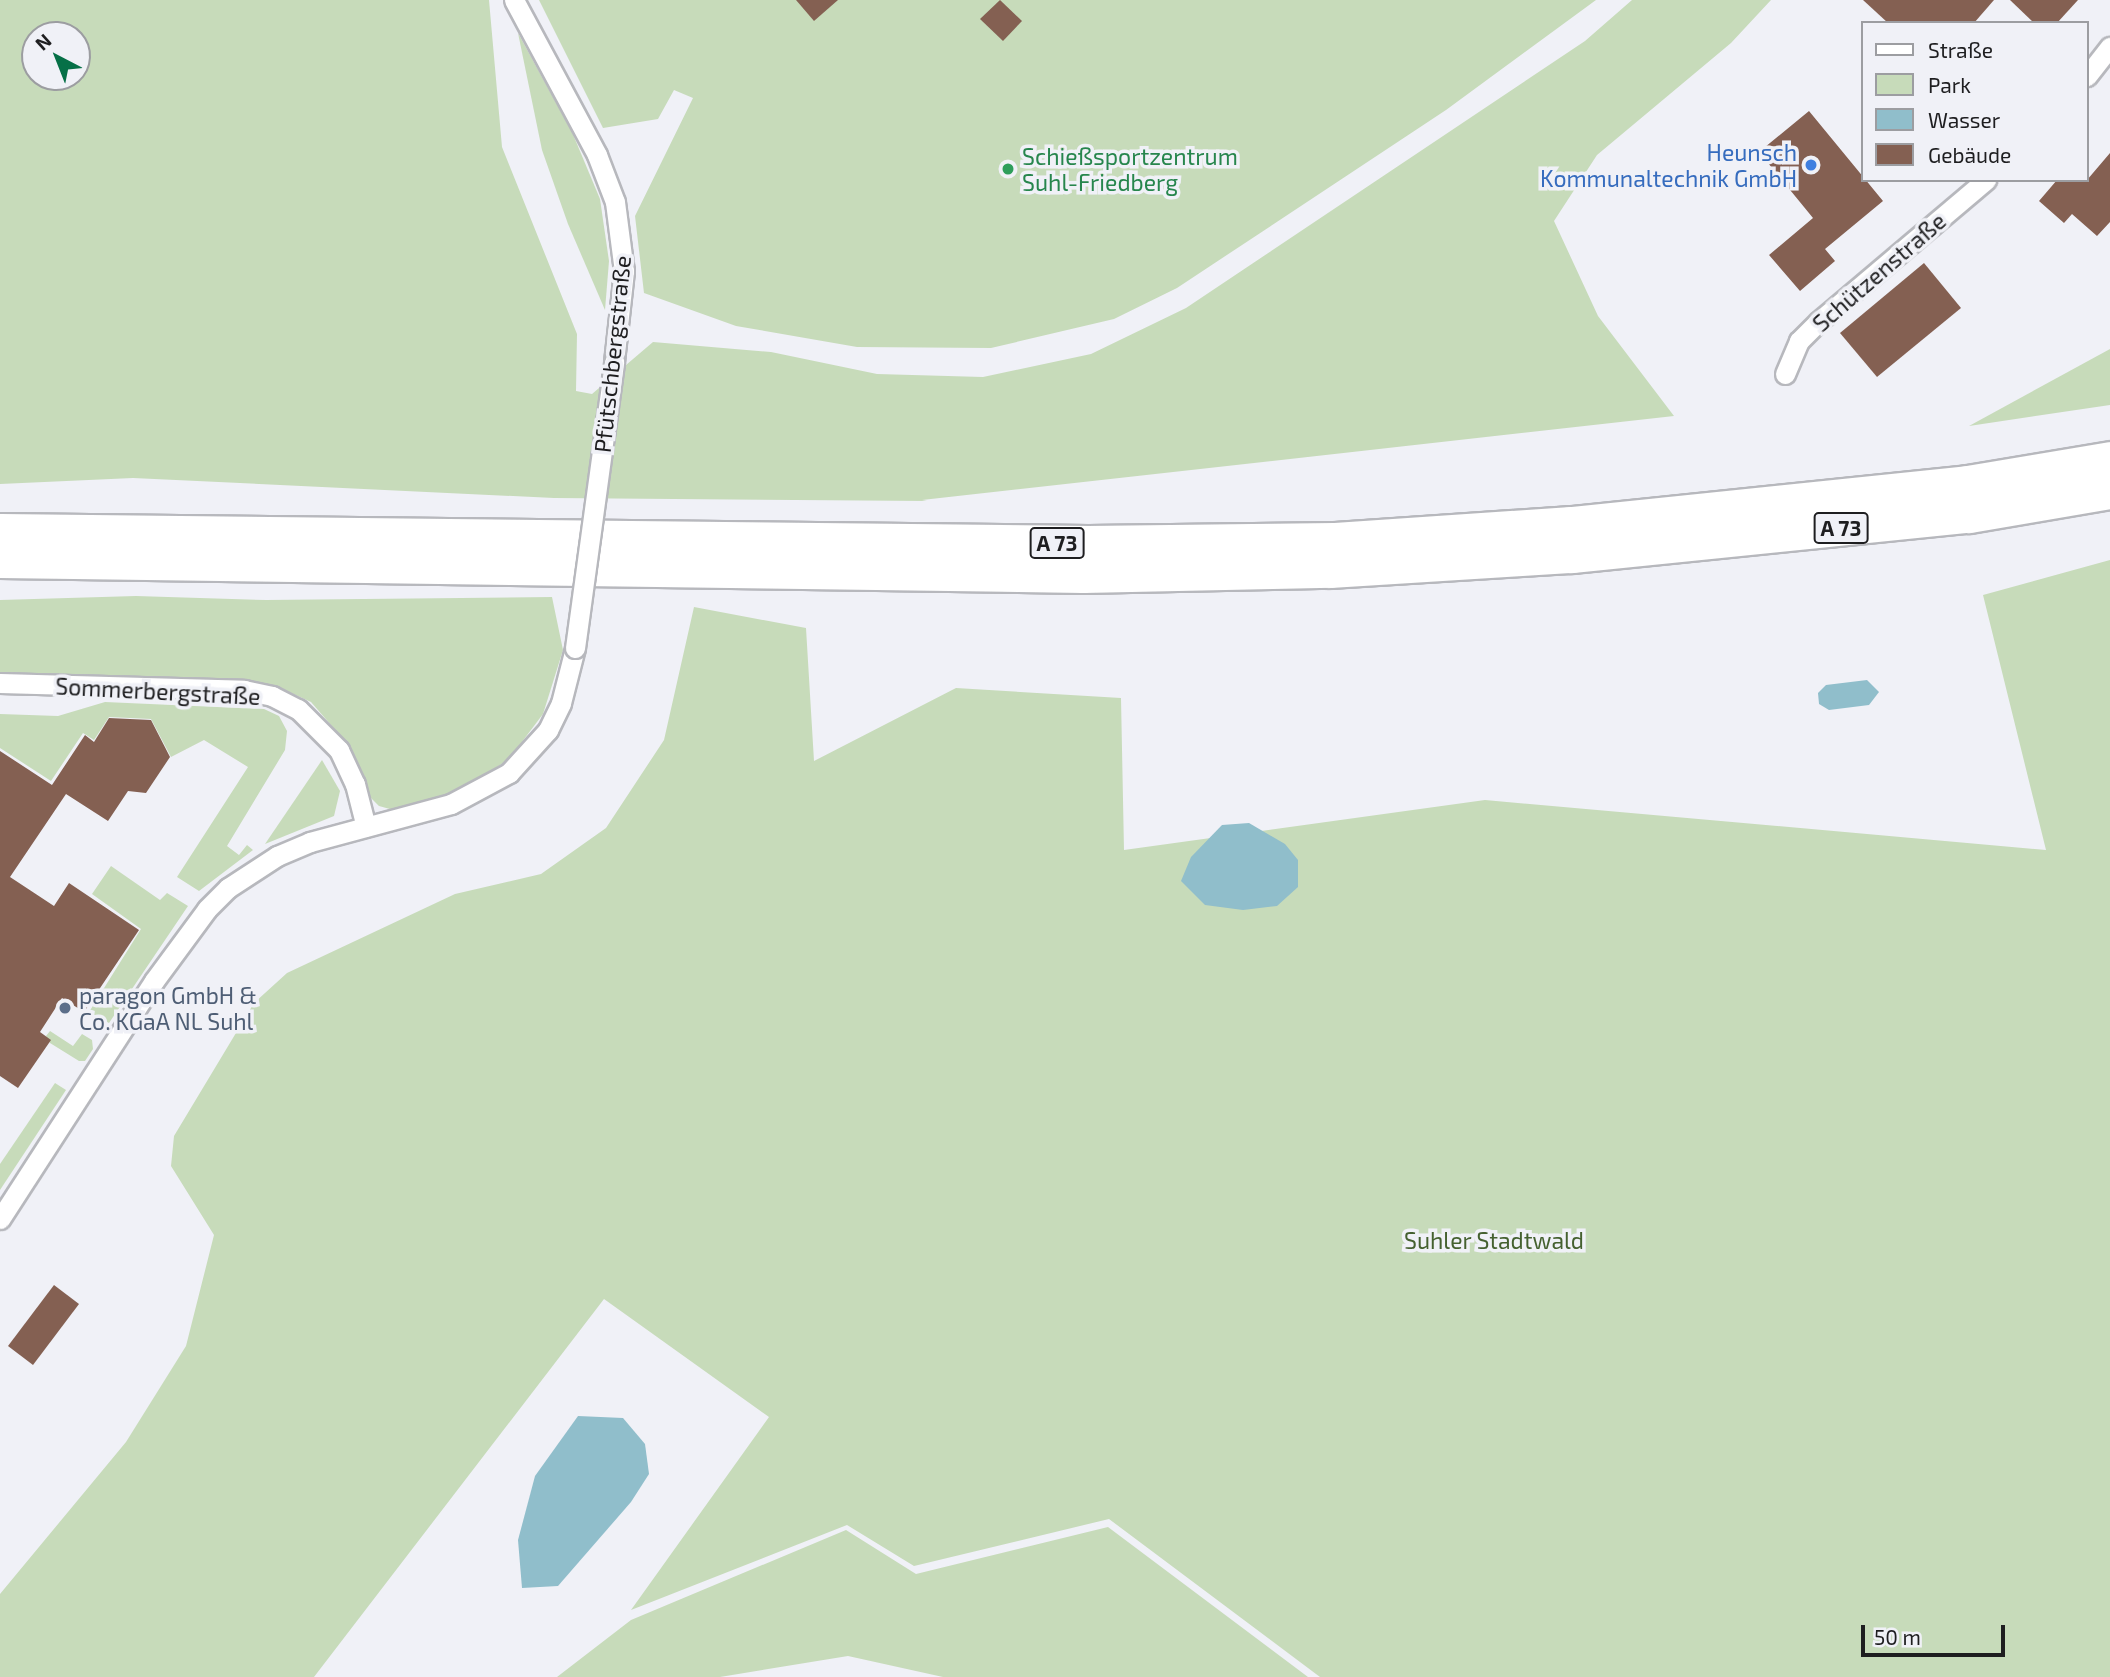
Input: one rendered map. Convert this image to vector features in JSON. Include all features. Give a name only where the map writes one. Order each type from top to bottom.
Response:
[{"type":"highway","name":"A 73","points":[[0,531],[1088,543],[1335,540],[1572,524],[1926,487],[2110,459]]},
{"type":"highway","name":"A 73","points":[[0,560],[1083,575],[1331,570],[1572,555],[1969,514],[2110,491]]},
{"type":"street","name":"Pfütschbergstraße","points":[[366,827],[451,804],[509,774],[548,730],[561,703],[575,648],[624,271],[615,202],[597,155],[514,0]]},
{"type":"street","points":[[2089,73],[2110,47]]},
{"type":"street","name":"Schützenstraße","points":[[1785,374],[1799,341],[1819,321],[1984,182]]},
{"type":"street","name":"Sommerbergstraße","points":[[0,683],[244,690],[272,696],[298,709],[339,750],[355,785],[366,827]]},
{"type":"street","points":[[0,1219],[154,981],[207,909],[228,888],[277,856],[366,827]]},
{"type":"green space","points":[[0,0],[489,0],[502,147],[577,334],[576,391],[592,394],[653,342],[771,352],[877,374],[983,377],[1091,354],[1186,308],[1585,41],[1632,0],[1771,0],[1731,43],[1597,155],[1554,221],[1598,316],[1674,416],[922,500],[927,501],[554,498],[133,478],[0,484]]},
{"type":"green space","name":"Schießsportzentrum Suhl-Friedberg","points":[[539,0],[1596,0],[1446,110],[1177,288],[1114,319],[991,348],[857,347],[736,326],[644,293],[635,216],[693,98],[674,90],[658,119],[603,128]]},
{"type":"green space","points":[[518,33],[572,132],[600,199],[609,261],[605,310],[568,224],[542,150]]},
{"type":"green space","points":[[2110,349],[2110,405],[1969,426]]},
{"type":"green space","name":"Suhler Stadtwald","points":[[2110,560],[2110,1677],[1320,1677],[1109,1519],[914,1566],[847,1525],[631,1610],[769,1417],[604,1299],[314,1677],[0,1677],[0,1594],[126,1442],[186,1346],[214,1235],[171,1166],[174,1136],[254,1003],[287,973],[455,894],[541,874],[606,828],[664,740],[694,607],[806,628],[814,761],[956,688],[1121,698],[1124,850],[1485,800],[2046,850],[1983,595]]},
{"type":"green space","points":[[136,596],[266,600],[552,597],[563,650],[543,714],[509,759],[467,787],[397,811],[379,806],[368,795],[344,740],[311,702],[274,685],[0,675],[0,600]]},
{"type":"green space","points":[[105,702],[264,709],[279,716],[287,731],[285,750],[227,846],[239,855],[247,845],[253,850],[199,891],[177,877],[248,767],[204,740],[171,757],[151,719],[109,717],[94,740],[83,733],[51,781],[0,748],[0,714],[58,716]]},
{"type":"green space","points":[[322,760],[340,791],[334,816],[265,844]]},
{"type":"green space","points":[[111,866],[160,900],[167,893],[188,906],[109,1023],[89,1012],[141,929],[92,894]]},
{"type":"green space","points":[[50,1031],[73,1046],[82,1034],[92,1040],[93,1049],[85,1061],[79,1061],[50,1043],[46,1036]]},
{"type":"green space","points":[[55,1083],[66,1090],[0,1190],[0,1164]]},
{"type":"green space","points":[[1108,1527],[1308,1677],[943,1677],[848,1656],[720,1677],[557,1677],[631,1620],[846,1530],[916,1574]]},
{"type":"water","points":[[1867,680],[1879,692],[1869,705],[1829,710],[1819,704],[1818,693],[1826,685]]},
{"type":"water","points":[[1249,823],[1285,844],[1298,860],[1298,887],[1277,906],[1243,910],[1205,905],[1181,881],[1191,857],[1222,825]]},
{"type":"water","points":[[578,1416],[623,1418],[645,1444],[649,1474],[631,1502],[558,1586],[522,1588],[518,1540],[535,1476]]},
{"type":"building","points":[[796,0],[838,0],[814,21]]},
{"type":"building","points":[[1000,0],[1022,21],[1003,41],[980,19]]},
{"type":"building","points":[[1863,0],[1994,0],[1976,21],[1886,21]]},
{"type":"building","points":[[2010,0],[2078,0],[2059,21],[2032,21]]},
{"type":"building","name":"Heunsch Kommunaltechnik GmbH","points":[[1809,111],[1862,175],[1862,182],[1867,182],[1883,201],[1825,249],[1835,261],[1800,291],[1769,255],[1813,218],[1759,152]]},
{"type":"building","points":[[2110,153],[2110,222],[2097,236],[2072,214],[2064,223],[2039,201],[2055,182],[2089,182],[2089,178]]},
{"type":"building","points":[[1924,263],[1961,308],[1877,377],[1840,333]]},
{"type":"building","points":[[109,718],[151,720],[170,757],[146,793],[128,791],[108,821],[66,794],[10,877],[54,906],[69,883],[139,930],[84,1012],[62,998],[40,1032],[51,1040],[18,1088],[0,1076],[0,751],[52,785],[85,735],[94,742]]},
{"type":"building","points":[[54,1285],[79,1304],[33,1365],[8,1346]]},
{"type":"place","name":"Heunsch Kommunaltechnik GmbH","points":[[1811,165]]},
{"type":"place","name":"Schießsportzentrum Suhl-Friedberg","points":[[1008,169]]},
{"type":"place","name":"paragon GmbH & Co. KGaA NL Suhl","points":[[65,1008]]}]
